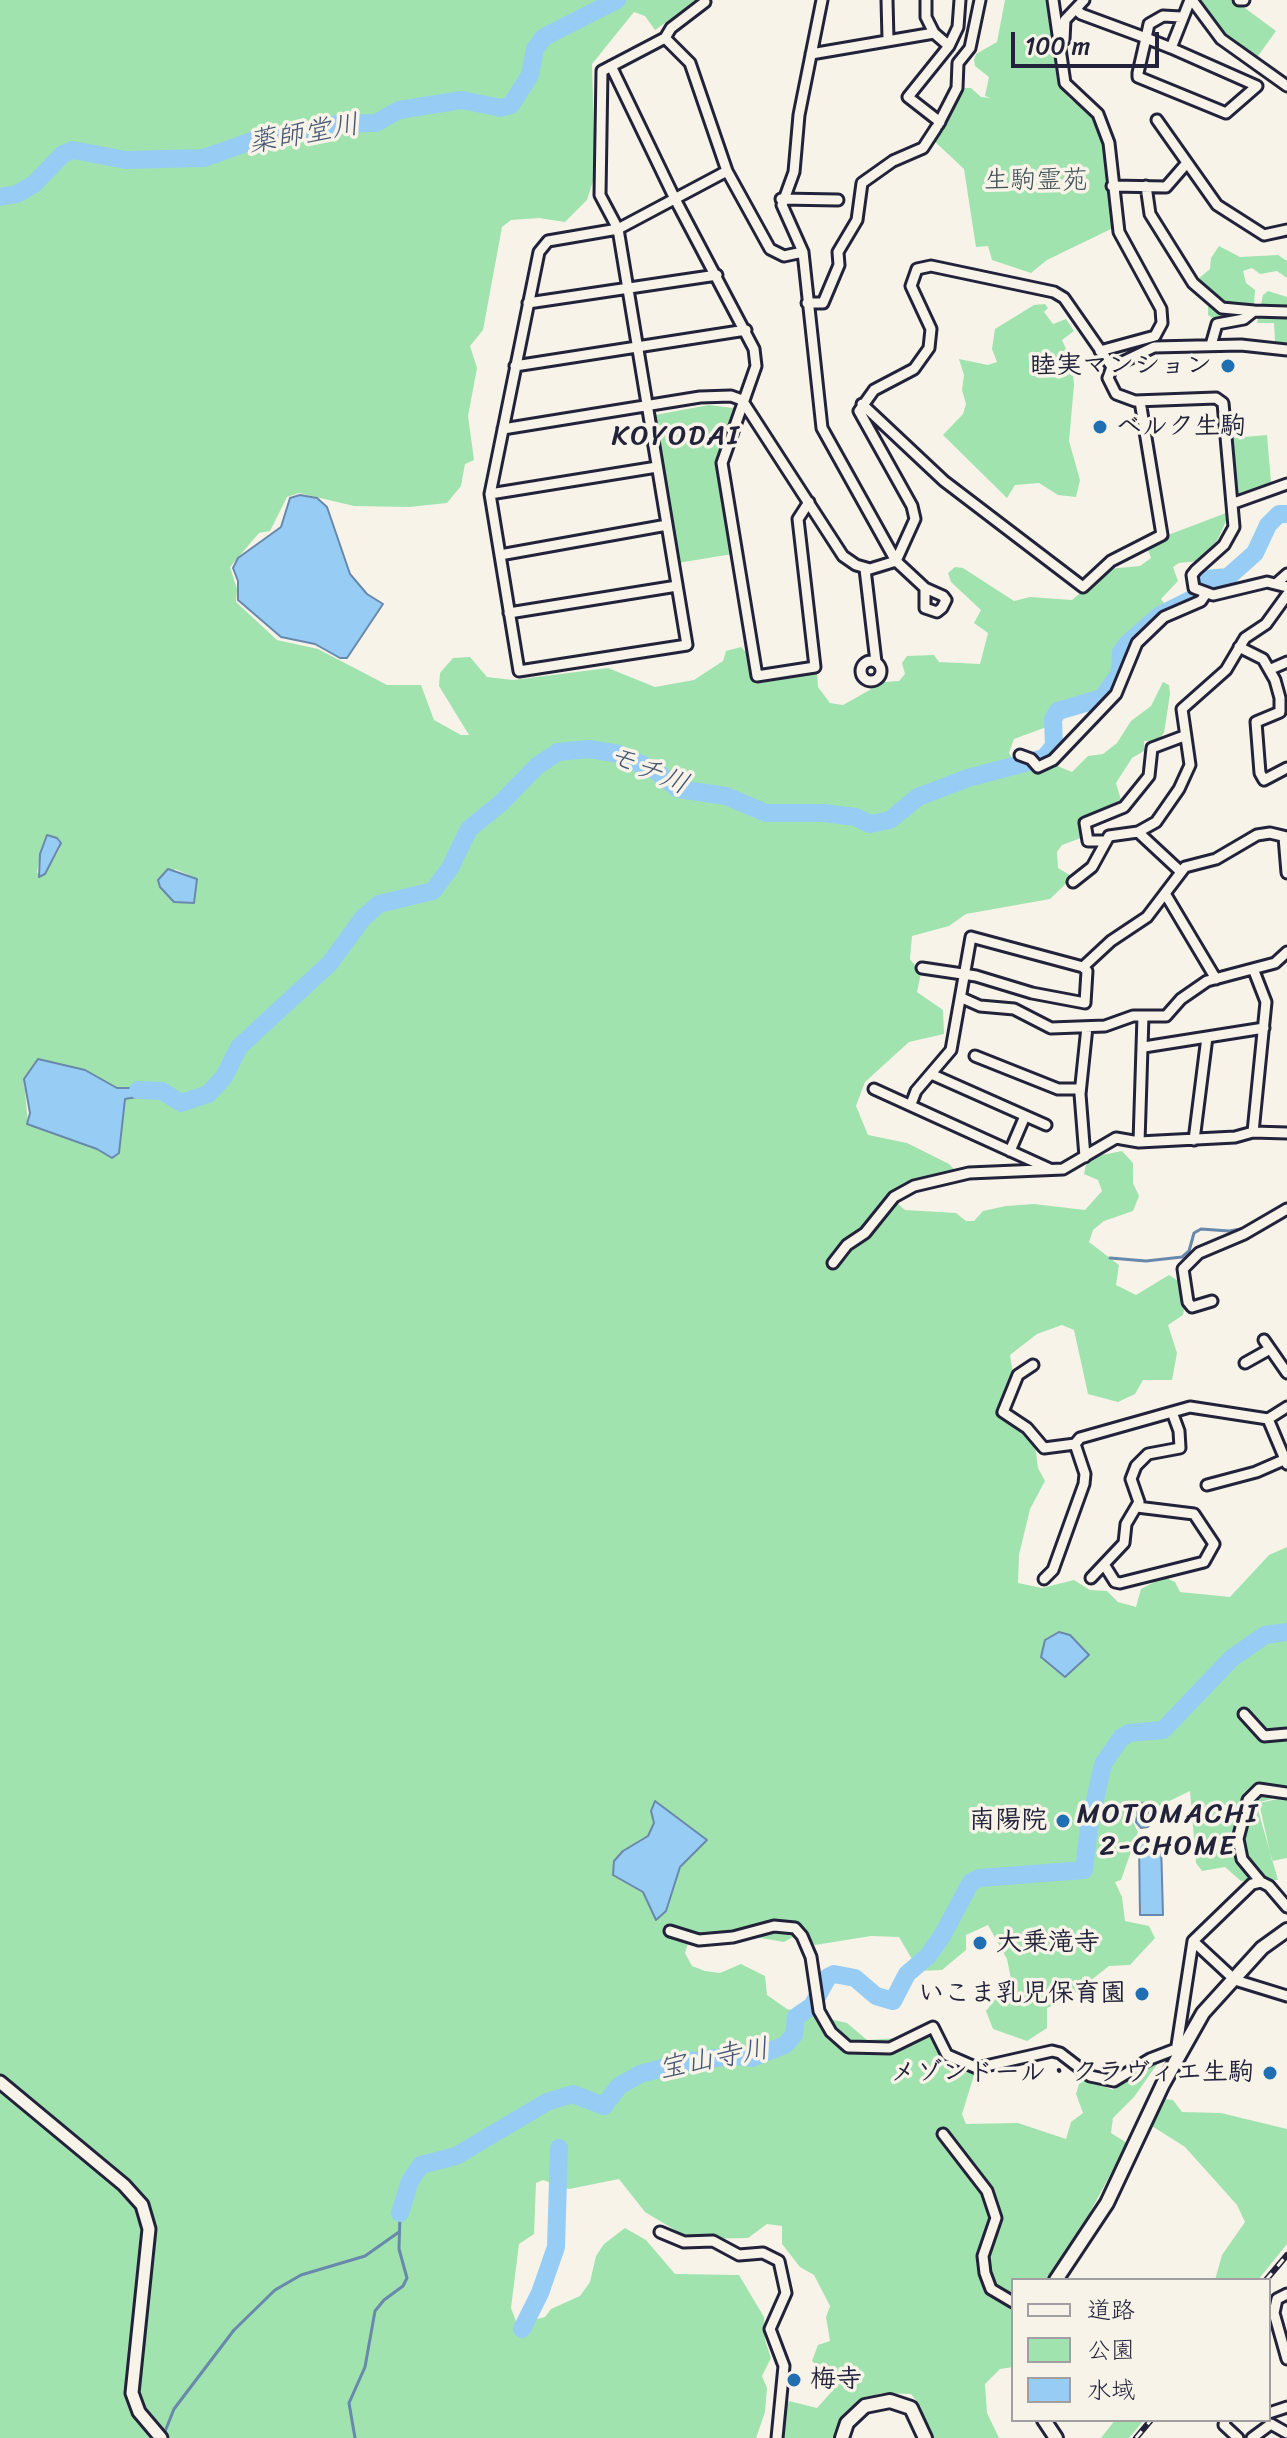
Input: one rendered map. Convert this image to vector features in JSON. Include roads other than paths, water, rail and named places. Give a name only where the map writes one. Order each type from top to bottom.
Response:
[{"type":"main road","points":[[1057,2278],[1107,2203],[1175,2063],[1203,2013],[1262,1948],[1287,1930]]},
{"type":"main road","points":[[842,2438],[847,2423],[865,2406],[890,2401],[911,2408],[925,2438]]},
{"type":"street","points":[[822,0],[794,172],[781,199],[803,252],[822,428],[896,561],[925,588]]},
{"type":"street","points":[[887,0],[888,39]]},
{"type":"street","points":[[926,0],[926,17],[934,33],[949,46]]},
{"type":"street","points":[[938,125],[908,97],[949,46],[958,27],[960,0]]},
{"type":"street","points":[[807,303],[823,303],[839,265],[842,241],[857,220],[862,183],[893,161],[923,148],[938,125],[957,88],[958,63],[970,48],[980,0]]},
{"type":"street","points":[[1053,0],[1065,83],[1098,114],[1109,143],[1119,232],[1161,309],[1162,323],[1155,336],[1100,351]]},
{"type":"street","points":[[1060,59],[1064,49],[1062,26],[1084,0]]},
{"type":"street","points":[[1171,48],[1181,17],[1191,0],[1221,39],[1287,86]]},
{"type":"street","points":[[705,2],[671,28],[665,38],[602,71],[600,195],[618,229],[687,645],[519,671],[490,494],[539,252],[548,241],[618,229],[727,171]]},
{"type":"street","points":[[1076,9],[1081,14],[1146,38],[1171,48],[1257,86],[1226,113],[1138,77],[1146,38],[1153,19],[1181,17]]},
{"type":"street","points":[[811,54],[934,33]]},
{"type":"street","points":[[665,38],[690,63],[727,171],[770,249],[784,256],[803,252]]},
{"type":"street","points":[[611,66],[675,199],[754,349],[756,366],[722,463],[757,676],[815,667],[798,519],[809,502]]},
{"type":"street","points":[[1157,120],[1217,205],[1264,235],[1287,230]]},
{"type":"street","points":[[1112,186],[1169,186],[1186,164]]},
{"type":"street","points":[[1146,186],[1150,214],[1193,283],[1222,308],[1287,312]]},
{"type":"street","points":[[781,199],[838,200]]},
{"type":"street","points":[[896,561],[913,525],[914,513],[861,419],[862,404],[874,390],[914,369],[929,348],[931,329],[911,286],[914,273],[923,267],[1054,292],[1064,298],[1112,367]]},
{"type":"street","points":[[528,303],[717,275]]},
{"type":"street","points":[[1211,345],[1217,324],[1244,319],[1254,311]]},
{"type":"street","points":[[515,366],[746,330]]},
{"type":"street","points":[[1287,350],[1211,345],[1154,347],[1112,367],[1108,378],[1113,390],[1123,398],[1140,401],[1216,398],[1223,403],[1234,503],[1231,536],[1192,575],[1194,588],[1205,595],[1283,585],[1287,574]]},
{"type":"street","points":[[503,429],[718,396],[742,400],[843,556],[865,569],[896,561]]},
{"type":"street","points":[[862,404],[944,481],[1083,587],[1111,561],[1162,535],[1140,401]]},
{"type":"street","points":[[490,494],[657,467]]},
{"type":"street","points":[[1234,503],[1287,484]]},
{"type":"street","points":[[500,555],[667,525]]},
{"type":"street","points":[[865,569],[876,662]]},
{"type":"street","points":[[509,613],[677,586]]},
{"type":"street","points":[[1020,755],[1031,759],[1038,767],[1053,760],[1116,694],[1137,643],[1164,617],[1201,601],[1205,595]]},
{"type":"street","points":[[1184,736],[1152,748],[1149,776],[1124,807],[1085,823],[1088,841],[1104,841],[1119,833],[1138,832],[1156,822],[1186,777],[1190,765],[1182,709],[1226,670],[1251,632],[1266,624],[1287,595]]},
{"type":"street","points":[[1239,647],[1255,653],[1271,669],[1281,706],[1276,715],[1256,722],[1260,773],[1264,780],[1287,768]]},
{"type":"street","points":[[1271,669],[1287,662]]},
{"type":"street","points":[[1138,832],[1181,872]]},
{"type":"street","points":[[1083,967],[1147,917],[1181,872],[1194,862],[1232,851],[1257,835],[1270,833],[1286,837],[1287,873]]},
{"type":"street","points":[[1073,882],[1092,867],[1104,841]]},
{"type":"street","points":[[1166,895],[1216,979]]},
{"type":"street","points":[[911,1104],[916,1091],[951,1050],[962,998],[965,974],[973,936],[1083,967],[1087,971],[1085,1003],[965,974],[922,968]]},
{"type":"street","points":[[962,998],[980,1006],[1014,1009],[1051,1028],[1087,1027],[1143,1016],[1166,1016],[1181,999],[1207,981],[1254,971],[1275,963],[1287,952]]},
{"type":"street","points":[[1253,1132],[1266,1002],[1254,971]]},
{"type":"street","points":[[1139,1142],[1143,1016]]},
{"type":"street","points":[[1085,1157],[1080,1089],[1087,1027]]},
{"type":"street","points":[[1144,1047],[1264,1028]]},
{"type":"street","points":[[1194,1140],[1207,1037]]},
{"type":"street","points":[[975,1056],[1058,1089],[1080,1089]]},
{"type":"street","points":[[931,1074],[1046,1125]]},
{"type":"street","points":[[874,1089],[1052,1170]]},
{"type":"street","points":[[1010,1151],[1025,1116]]},
{"type":"street","points":[[833,1263],[847,1245],[865,1233],[894,1197],[905,1190],[969,1173],[1063,1169],[1112,1138],[1139,1142],[1284,1132]]},
{"type":"street","points":[[1212,1301],[1192,1307],[1188,1302],[1183,1269],[1199,1253],[1244,1234],[1287,1209]]},
{"type":"street","points":[[1264,1340],[1287,1373]]},
{"type":"street","points":[[1245,1363],[1287,1349]]},
{"type":"street","points":[[1033,1365],[1018,1375],[1003,1412],[1027,1428],[1044,1448],[1075,1444],[1080,1438],[1190,1407],[1268,1419],[1287,1407]]},
{"type":"street","points":[[1091,1578],[1121,1551],[1126,1524],[1139,1502],[1131,1479],[1136,1466],[1148,1454],[1180,1448],[1179,1431],[1172,1412]]},
{"type":"street","points":[[1207,1485],[1286,1461],[1268,1419]]},
{"type":"street","points":[[1044,1579],[1053,1570],[1084,1484],[1085,1474],[1075,1444]]},
{"type":"street","points":[[1105,1566],[1115,1582],[1120,1583],[1204,1562],[1214,1544],[1194,1514],[1137,1507]]},
{"type":"street","points":[[1244,1714],[1264,1736],[1287,1734]]},
{"type":"street","points":[[1287,1793],[1259,1789],[1248,1800],[1238,1839],[1242,1859],[1287,1907]]},
{"type":"street","points":[[1175,2063],[1193,1941],[1245,1887],[1261,1882]]},
{"type":"street","points":[[670,1931],[699,1940],[733,1937],[774,1926],[795,1928],[811,1957],[819,2011],[831,2032],[848,2047],[890,2048],[933,2027],[947,2055],[977,2068],[1052,2051],[1060,2053],[1090,2076],[1114,2081],[1150,2059],[1176,2049]]},
{"type":"street","points":[[1193,1941],[1235,1980],[1287,1996]]},
{"type":"street","points":[[0,2082],[124,2185],[142,2205],[149,2229],[132,2393],[139,2412],[157,2435]]},
{"type":"street","points":[[943,2134],[987,2191],[996,2218],[983,2256],[985,2273],[991,2289],[1011,2301]]},
{"type":"street","points":[[660,2232],[684,2242],[713,2241],[739,2255],[763,2253],[779,2261],[786,2293],[770,2329],[784,2366],[777,2438]]},
{"type":"street","points":[[1287,2294],[1277,2299],[1274,2313],[1287,2358]]},
{"type":"street","points":[[1225,2422],[1238,2438]]},
{"type":"street","points":[[1252,2438],[1271,2424],[1287,2433]]},
{"type":"water","points":[[300,495],[317,498],[327,507],[350,574],[367,594],[383,604],[347,658],[340,658],[315,644],[281,637],[238,600],[238,581],[233,568],[238,558],[281,527],[290,498]]},
{"type":"water","points":[[47,835],[61,843],[45,874],[39,877],[40,854]]},
{"type":"water","points":[[168,869],[197,879],[194,903],[174,902],[160,887],[158,880]]},
{"type":"water","points":[[38,1059],[85,1070],[117,1088],[161,1088],[161,1093],[125,1099],[119,1153],[112,1158],[97,1149],[27,1124],[30,1113],[24,1079]]},
{"type":"water","points":[[1059,1632],[1070,1635],[1089,1655],[1065,1677],[1041,1657],[1045,1640]]},
{"type":"water","points":[[655,1801],[707,1840],[680,1867],[666,1911],[656,1920],[643,1892],[613,1875],[614,1861],[623,1851],[648,1836],[654,1823],[651,1811]]},
{"type":"water","points":[[1139,1803],[1145,1803],[1152,1820],[1148,1827],[1141,1828],[1136,1822]]},
{"type":"water","points":[[1139,1842],[1161,1842],[1163,1915],[1140,1915]]},
{"type":"waterway","name":"薬師堂川","points":[[0,197],[17,194],[34,184],[63,154],[73,150],[126,160],[204,158],[263,137],[293,135],[337,124],[376,123],[399,110],[462,100],[501,108],[511,105],[530,75],[535,49],[544,37],[617,0]]},
{"type":"waterway","name":"モチ川","points":[[138,1090],[162,1091],[181,1103],[208,1094],[224,1077],[239,1047],[330,963],[363,918],[379,904],[433,891],[450,868],[469,829],[501,803],[537,766],[558,752],[589,749],[619,754],[656,771],[678,789],[726,796],[766,813],[824,813],[855,817],[870,824],[890,820],[918,797],[968,778],[1044,758],[1054,746],[1053,719],[1058,711],[1102,698],[1120,673],[1121,652],[1128,643],[1160,615],[1198,596],[1206,579],[1228,577],[1255,553],[1268,525],[1279,514],[1287,514]]},
{"type":"waterway","points":[[1110,1258],[1146,1261],[1182,1257],[1189,1251],[1194,1233],[1201,1229],[1229,1231],[1247,1228]]},
{"type":"waterway","name":"宝山寺川","points":[[400,2213],[410,2181],[421,2165],[456,2156],[547,2102],[573,2094],[604,2106],[619,2086],[640,2074],[690,2061],[734,2056],[752,2058],[785,2045],[794,2035],[796,2017],[812,2006],[828,1977],[834,1974],[855,1978],[876,1996],[893,2001],[907,1974],[928,1956],[942,1936],[971,1882],[980,1878],[1084,1870],[1089,1827],[1103,1764],[1121,1738],[1129,1733],[1163,1730],[1232,1658],[1265,1635],[1287,1632]]},
{"type":"waterway","name":"宝山寺川","points":[[522,2329],[540,2293],[556,2247],[559,2148]]},
{"type":"waterway","name":"宝山寺川","points":[[355,2438],[349,2403],[365,2367],[375,2311],[403,2286],[407,2278],[399,2249],[400,2213]]},
{"type":"waterway","name":"宝山寺川","points":[[164,2434],[174,2409],[234,2330],[275,2290],[301,2275],[365,2256],[399,2232]]},
{"type":"railway","points":[[1268,2278],[1287,2255]]},
{"type":"railway","points":[[1136,2438],[1149,2422]]},
{"type":"place","name":"睦実マンション","points":[[1228,366]]},
{"type":"place","name":"ベルク生駒","points":[[1100,427]]},
{"type":"place","name":"南陽院","points":[[1063,1821]]},
{"type":"place","name":"大乗滝寺","points":[[980,1943]]},
{"type":"place","name":"いこま乳児保育園","points":[[1142,1994]]},
{"type":"place","name":"メゾンドール・クラヴィエ生駒","points":[[1270,2073]]},
{"type":"place","name":"梅寺","points":[[794,2380]]},
{"type":"district","name":"KOYODAI","points":[[676,437]]},
{"type":"district","name":"MOTOMACHI 2-CHOME","points":[[1168,1831]]},
{"type":"park label","name":"生駒霊苑","points":[[1036,181]]}]
